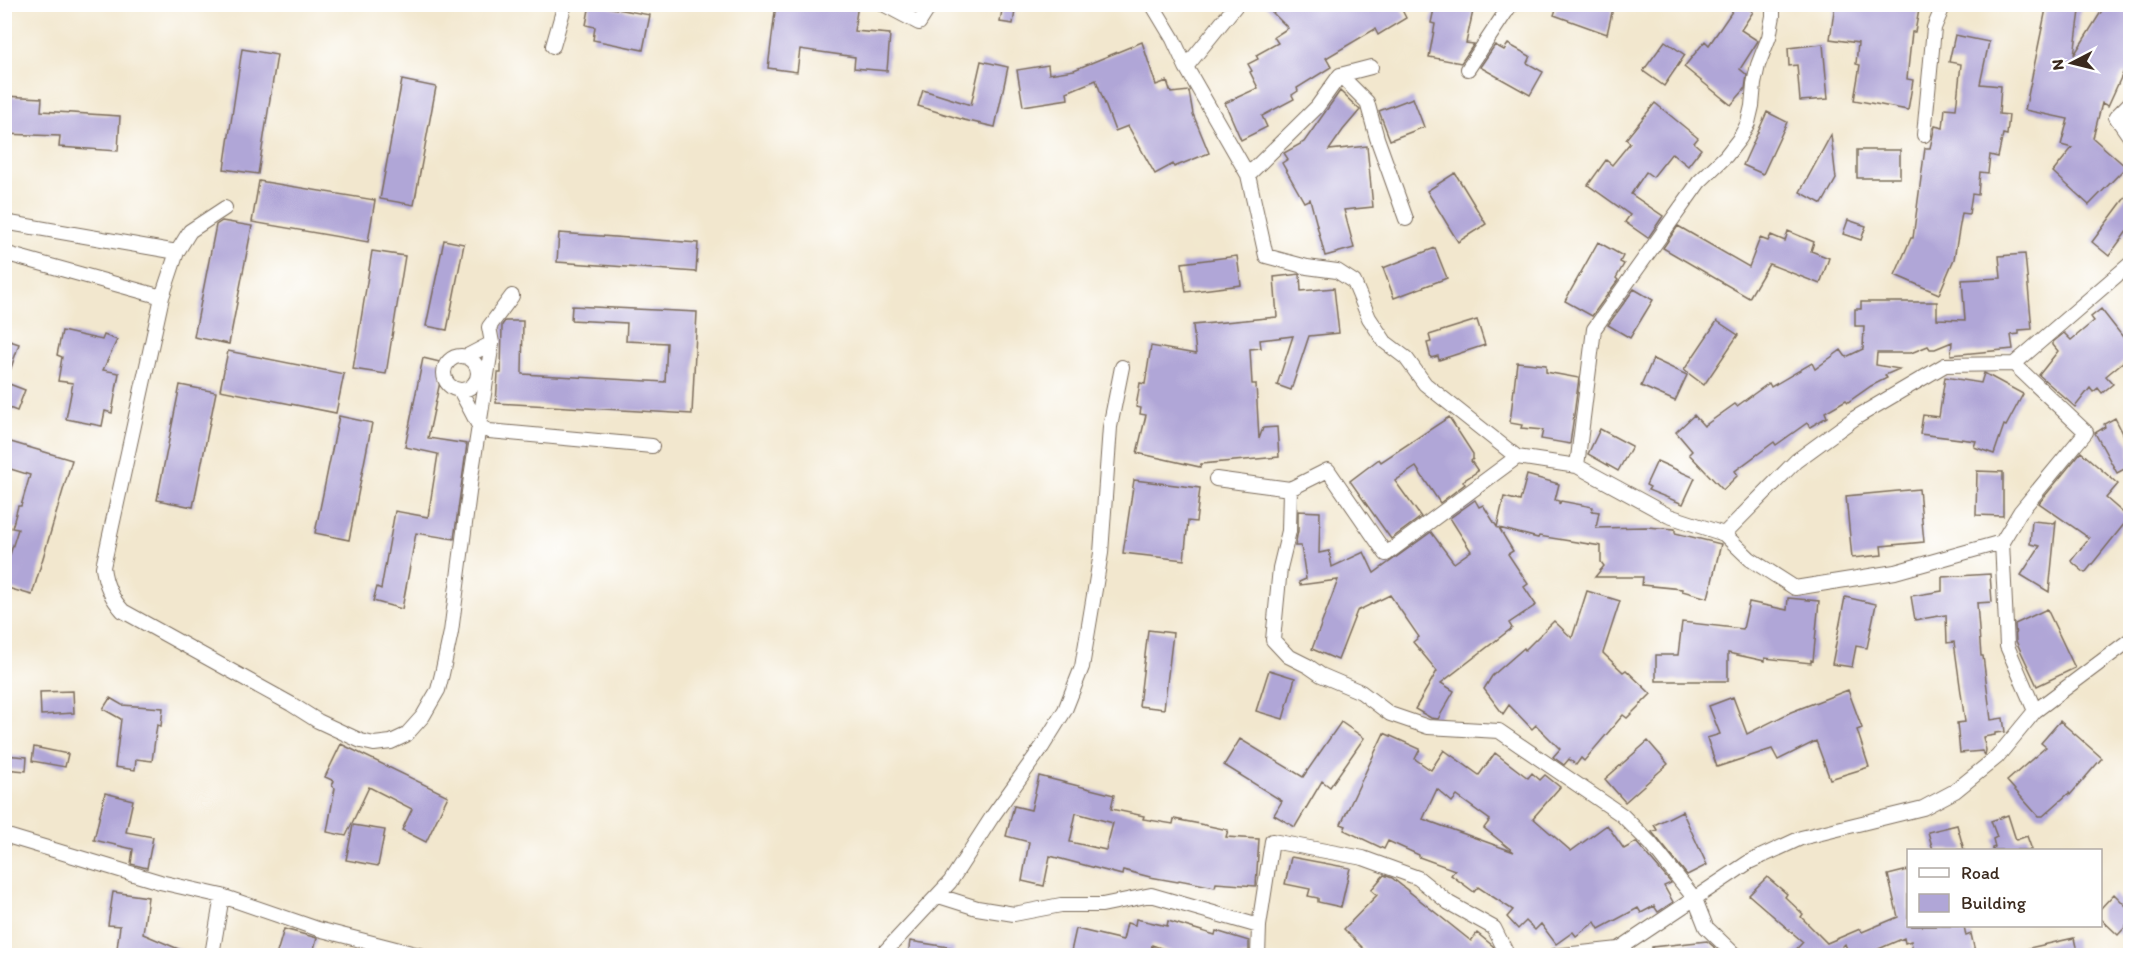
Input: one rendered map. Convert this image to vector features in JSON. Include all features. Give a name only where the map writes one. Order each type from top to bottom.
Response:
[{"type":"street","points":[[553,46],[565,4]]},
{"type":"street","points":[[883,4],[919,23],[931,4]]},
{"type":"street","points":[[1152,4],[1248,175],[1266,256],[1306,267],[1336,271],[1354,282],[1369,318],[1385,342],[1406,358],[1425,384],[1517,457],[1577,466],[1669,516],[1724,534],[1750,560],[1796,588],[1895,572],[2002,542]]},
{"type":"street","points":[[1186,67],[1237,4]]},
{"type":"street","points":[[1468,69],[1511,4]]},
{"type":"street","points":[[1577,466],[1594,328],[1699,182],[1726,156],[1740,138],[1748,123],[1758,65],[1769,37],[1773,4]]},
{"type":"street","points":[[1924,135],[1934,28],[1944,4]]},
{"type":"street","points":[[1248,175],[1317,107],[1340,75],[1371,67]]},
{"type":"street","points":[[1340,75],[1367,102],[1377,138],[1406,219]]},
{"type":"street","points":[[2130,103],[2116,117],[2130,137]]},
{"type":"street","points":[[225,208],[190,231],[177,252],[162,297],[103,567],[104,580],[113,600],[123,611],[318,721],[361,741],[374,744],[391,742],[406,735],[423,716],[438,690],[451,632],[492,343],[489,327],[512,296]]},
{"type":"street","points":[[4,222],[177,252]]},
{"type":"street","points":[[4,253],[162,297]]},
{"type":"street","points":[[1724,534],[1796,461],[1855,418],[1945,365],[2014,364],[2130,264]]},
{"type":"street","points":[[467,356],[476,364],[478,376],[472,387],[460,390],[453,388],[447,382],[444,370],[448,362],[454,357],[467,356],[492,343]]},
{"type":"street","points":[[2014,364],[2086,432],[2020,512],[2002,542],[2007,646],[2036,711]]},
{"type":"street","points":[[881,956],[950,882],[1065,710],[1082,667],[1101,553],[1110,427],[1122,367]]},
{"type":"street","points":[[460,390],[479,426],[489,431],[652,446]]},
{"type":"street","points":[[1216,479],[1290,489],[1328,471],[1386,554],[1517,457]]},
{"type":"street","points":[[1290,489],[1289,531],[1280,568],[1273,640],[1288,656],[1321,675],[1361,692],[1390,714],[1428,727],[1499,730],[1622,815],[1650,844],[1695,899],[1706,927],[1736,956]]},
{"type":"street","points":[[1554,956],[1619,949],[1749,861],[1801,838],[1923,808],[1955,791],[1997,758],[2036,711],[2130,640]]},
{"type":"street","points":[[4,835],[160,882],[222,897],[318,929],[423,956]]},
{"type":"street","points":[[1258,956],[1259,926],[1272,841],[1363,858],[1418,878],[1449,903],[1494,928],[1508,956]]},
{"type":"street","points":[[939,896],[976,908],[1014,914],[1061,905],[1102,905],[1151,895],[1259,926]]},
{"type":"street","points":[[210,956],[222,897]]},
{"type":"building","points":[[590,4],[650,15],[643,50],[593,40],[595,27],[586,25]]},
{"type":"building","points":[[776,4],[858,4],[854,31],[890,34],[887,71],[854,68],[855,57],[800,49],[797,72],[768,68]]},
{"type":"building","points":[[1003,4],[1016,4],[1013,24],[1000,22]]},
{"type":"building","points":[[1264,4],[1399,4],[1406,18],[1378,35],[1375,29],[1326,58],[1331,67],[1297,88],[1298,91],[1292,95],[1294,99],[1262,116],[1267,127],[1241,140],[1225,103],[1258,88],[1248,64],[1258,59],[1256,55],[1278,43],[1274,37],[1288,28]]},
{"type":"building","points":[[1435,4],[1473,11],[1466,43],[1474,44],[1461,63],[1429,57],[1435,24],[1431,23]]},
{"type":"building","points":[[1558,4],[1614,4],[1607,34],[1554,15]]},
{"type":"building","points":[[1737,4],[1742,4],[1753,12],[1741,30],[1758,41],[1740,69],[1747,75],[1745,89],[1731,105],[1684,67],[1705,41],[1709,45]]},
{"type":"building","points":[[1835,4],[1920,4],[1915,32],[1912,32],[1907,79],[1913,80],[1908,110],[1854,100],[1860,65],[1856,64],[1858,43],[1830,39]]},
{"type":"building","points":[[2047,4],[2081,4],[2074,55],[2106,4],[2130,4],[2130,77],[2123,73],[2108,106],[2102,103],[2093,138],[2126,167],[2089,205],[2053,172],[2072,148],[2061,145],[2068,119],[2025,110]]},
{"type":"building","points":[[1955,35],[1989,42],[1980,84],[2001,86],[1999,114],[2009,115],[2007,135],[2003,134],[1998,157],[1990,155],[1988,173],[1980,172],[1978,195],[1972,194],[1969,214],[1962,213],[1954,259],[1939,294],[1895,275],[1913,238],[1925,148],[1930,148],[1935,126],[1943,128],[1945,108],[1956,109],[1961,64],[1949,62]]},
{"type":"building","points":[[1665,41],[1685,55],[1664,86],[1643,71]]},
{"type":"building","points":[[1142,42],[1156,85],[1167,81],[1171,93],[1189,91],[1193,114],[1209,153],[1174,167],[1173,164],[1155,174],[1128,126],[1115,131],[1096,80],[1067,92],[1068,99],[1023,106],[1017,70],[1048,65],[1049,74],[1074,70]]},
{"type":"building","points":[[1508,44],[1530,56],[1527,63],[1543,72],[1530,95],[1480,67],[1495,45],[1504,50]]},
{"type":"building","points":[[1823,44],[1828,99],[1800,101],[1797,65],[1789,66],[1788,48]]},
{"type":"building","points":[[242,49],[277,55],[258,174],[224,169]]},
{"type":"building","points":[[981,61],[1008,67],[995,127],[918,106],[923,90],[971,105]]},
{"type":"building","points":[[402,80],[436,87],[414,205],[380,199]]},
{"type":"building","points":[[1340,91],[1360,110],[1329,150],[1367,146],[1373,207],[1344,210],[1354,248],[1325,256],[1310,199],[1304,202],[1282,163],[1288,159],[1284,153],[1304,142]]},
{"type":"building","points":[[4,96],[42,98],[41,111],[120,116],[118,151],[59,147],[60,136],[4,134]]},
{"type":"building","points":[[1413,98],[1424,127],[1390,140],[1379,111]]},
{"type":"building","points":[[1655,103],[1698,138],[1694,143],[1701,149],[1688,166],[1672,153],[1653,177],[1646,172],[1631,194],[1663,216],[1648,238],[1625,222],[1630,215],[1588,185],[1606,160],[1612,165],[1630,143],[1626,139]]},
{"type":"building","points":[[1767,112],[1787,122],[1763,174],[1743,165]]},
{"type":"building","points":[[1831,135],[1836,179],[1822,204],[1800,192]]},
{"type":"building","points":[[1857,150],[1900,150],[1900,178],[1857,178]]},
{"type":"building","points":[[1455,173],[1486,224],[1458,242],[1427,191]]},
{"type":"building","points":[[259,181],[375,200],[368,242],[252,222]]},
{"type":"building","points":[[2130,191],[2130,227],[2109,256],[2092,242]]},
{"type":"building","points":[[1848,220],[1866,226],[1861,240],[1843,234]]},
{"type":"building","points":[[222,221],[252,226],[229,344],[194,337],[216,225]]},
{"type":"building","points":[[1678,226],[1749,267],[1760,238],[1768,241],[1771,235],[1785,241],[1788,231],[1814,242],[1811,251],[1829,258],[1820,284],[1769,264],[1749,298],[1663,248]]},
{"type":"building","points":[[559,233],[698,243],[696,272],[557,262]]},
{"type":"building","points":[[444,240],[464,244],[447,330],[426,326]]},
{"type":"building","points":[[1598,242],[1623,256],[1620,262],[1624,264],[1616,278],[1618,280],[1592,316],[1565,301]]},
{"type":"building","points":[[1435,248],[1447,278],[1394,298],[1383,268]]},
{"type":"building","points":[[372,251],[405,256],[386,374],[353,369]]},
{"type":"building","points":[[2025,254],[2032,329],[2019,330],[2019,334],[2011,335],[2013,349],[1951,355],[1952,342],[1935,349],[1930,349],[1928,346],[1911,353],[1877,353],[1876,365],[1899,369],[1885,375],[1887,378],[1848,402],[1846,400],[1825,412],[1827,417],[1810,427],[1807,423],[1776,445],[1774,442],[1735,471],[1738,475],[1723,490],[1689,454],[1692,451],[1676,432],[1694,415],[1704,426],[1769,383],[1771,387],[1812,363],[1815,369],[1841,350],[1846,357],[1863,349],[1864,326],[1855,326],[1855,309],[1861,309],[1861,302],[1937,302],[1937,319],[1965,320],[1962,280],[2001,278],[1999,256]]},
{"type":"building","points":[[1237,256],[1241,285],[1186,292],[1182,263]]},
{"type":"building","points":[[1300,274],[1301,291],[1334,288],[1339,333],[1309,336],[1291,390],[1277,385],[1293,336],[1260,340],[1261,348],[1250,349],[1252,384],[1256,384],[1259,439],[1263,428],[1277,427],[1279,457],[1201,464],[1200,467],[1137,453],[1146,415],[1140,414],[1141,408],[1136,407],[1140,383],[1145,384],[1151,346],[1196,354],[1193,325],[1277,317],[1274,277]]},
{"type":"building","points":[[1634,289],[1653,300],[1630,338],[1608,325]]},
{"type":"building","points":[[572,306],[697,312],[692,414],[496,403],[498,373],[501,373],[502,325],[505,321],[523,321],[522,374],[665,382],[667,343],[626,341],[627,323],[571,320]]},
{"type":"building","points":[[2101,309],[2130,346],[2130,356],[2106,376],[2113,384],[2102,393],[2098,388],[2093,392],[2090,388],[2075,407],[2039,375],[2058,351],[2053,342],[2064,333],[2071,340],[2094,321],[2091,317]]},
{"type":"building","points":[[1477,320],[1485,345],[1439,360],[1438,356],[1431,358],[1427,343],[1431,342],[1429,335]]},
{"type":"building","points":[[1717,321],[1738,335],[1704,385],[1684,370]]},
{"type":"building","points":[[62,331],[102,340],[104,335],[117,340],[103,370],[119,373],[112,413],[105,411],[102,426],[66,419],[73,383],[58,381],[62,357],[57,355]]},
{"type":"building","points":[[4,339],[19,344],[7,380],[4,379]]},
{"type":"building","points":[[228,351],[344,374],[336,413],[220,390]]},
{"type":"building","points":[[423,358],[444,363],[428,438],[467,444],[454,539],[416,533],[402,609],[373,601],[377,587],[381,589],[395,511],[428,517],[438,454],[405,447]]},
{"type":"building","points":[[1653,359],[1687,375],[1675,401],[1641,386]]},
{"type":"building","points":[[1517,362],[1546,365],[1546,372],[1579,378],[1570,444],[1541,439],[1543,430],[1521,428],[1522,425],[1510,423]]},
{"type":"building","points":[[1984,373],[2023,394],[2006,426],[2004,425],[1994,454],[1974,447],[1976,441],[1920,434],[1923,415],[1939,417],[1945,377],[1981,383]]},
{"type":"building","points":[[4,382],[25,390],[17,411],[4,406]]},
{"type":"building","points":[[180,385],[216,392],[193,507],[157,500]]},
{"type":"building","points":[[339,416],[372,423],[349,540],[315,533]]},
{"type":"building","points":[[1449,417],[1473,454],[1471,461],[1478,471],[1463,481],[1465,484],[1440,503],[1416,467],[1395,481],[1421,517],[1391,539],[1350,481],[1379,459],[1381,462]]},
{"type":"building","points":[[2115,418],[2130,447],[2130,466],[2117,473],[2095,433]]},
{"type":"building","points":[[1600,429],[1632,446],[1618,471],[1588,454]]},
{"type":"building","points":[[4,440],[72,460],[32,595],[4,587],[4,557],[9,558],[18,529],[12,528],[30,475],[4,467]]},
{"type":"building","points":[[2081,452],[2118,484],[2106,498],[2129,518],[2085,573],[2071,561],[2089,538],[2039,503]]},
{"type":"building","points":[[1657,461],[1695,478],[1683,504],[1648,490],[1650,487],[1646,485]]},
{"type":"building","points":[[1977,471],[2003,472],[2003,516],[1976,515]]},
{"type":"building","points":[[1527,475],[1559,484],[1555,500],[1559,501],[1559,505],[1561,501],[1593,507],[1592,511],[1599,512],[1596,528],[1675,529],[1675,533],[1721,544],[1708,598],[1682,591],[1682,589],[1642,585],[1643,577],[1595,577],[1604,566],[1601,562],[1601,546],[1539,536],[1538,538],[1499,528],[1513,551],[1508,554],[1528,584],[1524,587],[1536,605],[1509,623],[1512,628],[1441,683],[1454,691],[1438,719],[1431,718],[1415,709],[1437,671],[1413,642],[1419,637],[1390,595],[1357,611],[1338,660],[1312,649],[1338,580],[1300,585],[1299,582],[1306,579],[1301,546],[1295,546],[1298,511],[1320,512],[1319,553],[1329,551],[1332,567],[1364,552],[1374,573],[1431,532],[1454,563],[1471,551],[1450,518],[1475,500],[1479,507],[1483,505],[1497,527],[1504,497],[1520,501]]},
{"type":"building","points":[[1134,480],[1200,488],[1196,522],[1188,521],[1184,560],[1123,553]]},
{"type":"building","points":[[1919,489],[1924,542],[1881,546],[1882,555],[1852,558],[1846,496]]},
{"type":"building","points":[[2032,521],[2054,523],[2056,521],[2049,592],[2021,575],[2040,546],[2030,544]]},
{"type":"building","points":[[1990,574],[1992,602],[1977,603],[1981,656],[1983,656],[1991,720],[2003,718],[2005,732],[1983,737],[1985,755],[1982,751],[1960,753],[1957,723],[1965,722],[1954,642],[1947,643],[1946,615],[1915,620],[1911,596],[1942,591],[1942,577]]},
{"type":"building","points":[[1587,591],[1620,601],[1603,653],[1623,672],[1626,670],[1651,694],[1627,718],[1623,715],[1584,761],[1581,758],[1576,765],[1569,759],[1564,765],[1553,757],[1560,749],[1536,725],[1532,729],[1509,705],[1503,714],[1484,689],[1492,676],[1524,648],[1525,650],[1554,621],[1572,638]]},
{"type":"building","points":[[1845,597],[1876,604],[1867,648],[1856,646],[1852,667],[1832,664]]},
{"type":"building","points":[[1788,598],[1819,601],[1811,663],[1765,658],[1765,661],[1728,653],[1728,681],[1656,681],[1656,655],[1678,655],[1682,622],[1743,629],[1749,602],[1787,610]]},
{"type":"building","points":[[2047,609],[2075,668],[2037,686],[2016,641],[2015,624]]},
{"type":"building","points":[[1148,630],[1173,633],[1164,709],[1139,706]]},
{"type":"building","points":[[1269,670],[1295,678],[1283,719],[1256,711]]},
{"type":"building","points":[[1848,690],[1862,728],[1857,730],[1869,767],[1830,779],[1816,741],[1778,760],[1772,749],[1717,767],[1707,738],[1720,734],[1709,706],[1733,697],[1747,734],[1791,712]]},
{"type":"building","points":[[73,691],[74,713],[41,715],[40,692]]},
{"type":"building","points":[[110,698],[122,705],[163,708],[161,726],[157,725],[152,761],[136,759],[135,770],[115,767],[121,719],[103,709]]},
{"type":"building","points":[[2060,721],[2102,758],[2070,795],[2069,793],[2043,816],[2038,816],[2007,781],[2046,747],[2041,743]]},
{"type":"building","points":[[1341,722],[1364,738],[1330,787],[1322,781],[1295,827],[1274,815],[1282,801],[1224,765],[1240,739],[1303,777]]},
{"type":"building","points":[[1384,733],[1420,749],[1415,759],[1431,770],[1444,750],[1479,775],[1495,753],[1528,778],[1532,773],[1540,780],[1545,775],[1560,787],[1533,818],[1571,851],[1607,825],[1624,849],[1636,842],[1671,883],[1664,886],[1673,902],[1658,912],[1654,906],[1641,913],[1638,908],[1599,929],[1595,922],[1576,936],[1573,932],[1556,944],[1541,924],[1535,930],[1526,921],[1518,929],[1507,917],[1513,910],[1478,887],[1474,892],[1451,875],[1455,870],[1419,857],[1388,841],[1384,849],[1344,830],[1346,826],[1341,824]],"holes":[[[1437,789],[1452,802],[1457,796],[1490,820],[1484,828],[1514,852],[1423,819]]]},
{"type":"building","points":[[1648,741],[1668,764],[1625,802],[1605,779]]},
{"type":"building","points":[[341,744],[448,796],[426,842],[402,830],[412,809],[369,787],[346,836],[327,832],[335,788],[332,786],[334,781],[325,777]]},
{"type":"building","points":[[34,747],[68,754],[65,767],[32,761]]},
{"type":"building","points":[[4,755],[27,757],[26,771],[4,769]]},
{"type":"building","points":[[1039,776],[1114,795],[1111,809],[1144,816],[1143,819],[1173,824],[1174,819],[1228,830],[1226,837],[1259,839],[1256,886],[1216,883],[1215,887],[1150,877],[1123,870],[1122,875],[1050,856],[1044,886],[1022,881],[1029,842],[1006,836],[1014,806],[1031,810]],"holes":[[[1076,813],[1113,823],[1106,850],[1070,842]]]},
{"type":"building","points":[[105,793],[133,800],[126,832],[153,837],[147,868],[131,864],[133,849],[94,840]]},
{"type":"building","points":[[1682,811],[1707,865],[1687,875],[1652,832],[1657,830],[1654,825]]},
{"type":"building","points":[[2008,815],[2016,840],[2027,836],[2032,849],[1992,849],[1995,847],[1993,839],[1997,837],[1991,821]]},
{"type":"building","points":[[353,825],[385,830],[378,866],[346,860]]},
{"type":"building","points":[[1957,825],[1964,849],[1933,849],[1928,832]]},
{"type":"building","points":[[1291,857],[1350,868],[1341,907],[1318,902],[1318,898],[1308,896],[1310,889],[1285,884]]},
{"type":"building","points":[[1907,870],[1907,927],[1964,927],[1966,936],[1971,934],[1976,956],[1914,956],[1911,941],[1905,943],[1904,938],[1874,951],[1876,956],[1850,956],[1845,944],[1837,952],[1840,956],[1790,956],[1803,942],[1749,895],[1767,877],[1787,894],[1785,897],[1803,914],[1801,917],[1827,943],[1898,917],[1888,875]]},
{"type":"building","points":[[1384,875],[1392,878],[1471,941],[1477,933],[1493,946],[1498,956],[1371,956],[1344,929],[1377,895],[1371,890]]},
{"type":"building","points":[[113,892],[148,897],[143,934],[195,956],[116,956],[120,926],[108,925]]},
{"type":"building","points":[[2114,894],[2130,910],[2130,922],[2118,935],[2102,920],[2102,907]]},
{"type":"building","points":[[1136,919],[1167,926],[1168,921],[1215,935],[1216,931],[1249,941],[1249,956],[1184,956],[1152,945],[1150,956],[1070,956],[1076,929],[1123,940],[1127,923],[1135,925]]},
{"type":"building","points":[[284,929],[317,938],[312,956],[276,956]]},
{"type":"building","points":[[2074,938],[2078,956],[2021,956],[2021,950]]},
{"type":"building","points":[[910,941],[954,948],[954,956],[908,956]]},
{"type":"building","points":[[1707,941],[1714,947],[1716,956],[1652,956],[1652,947]]}]
